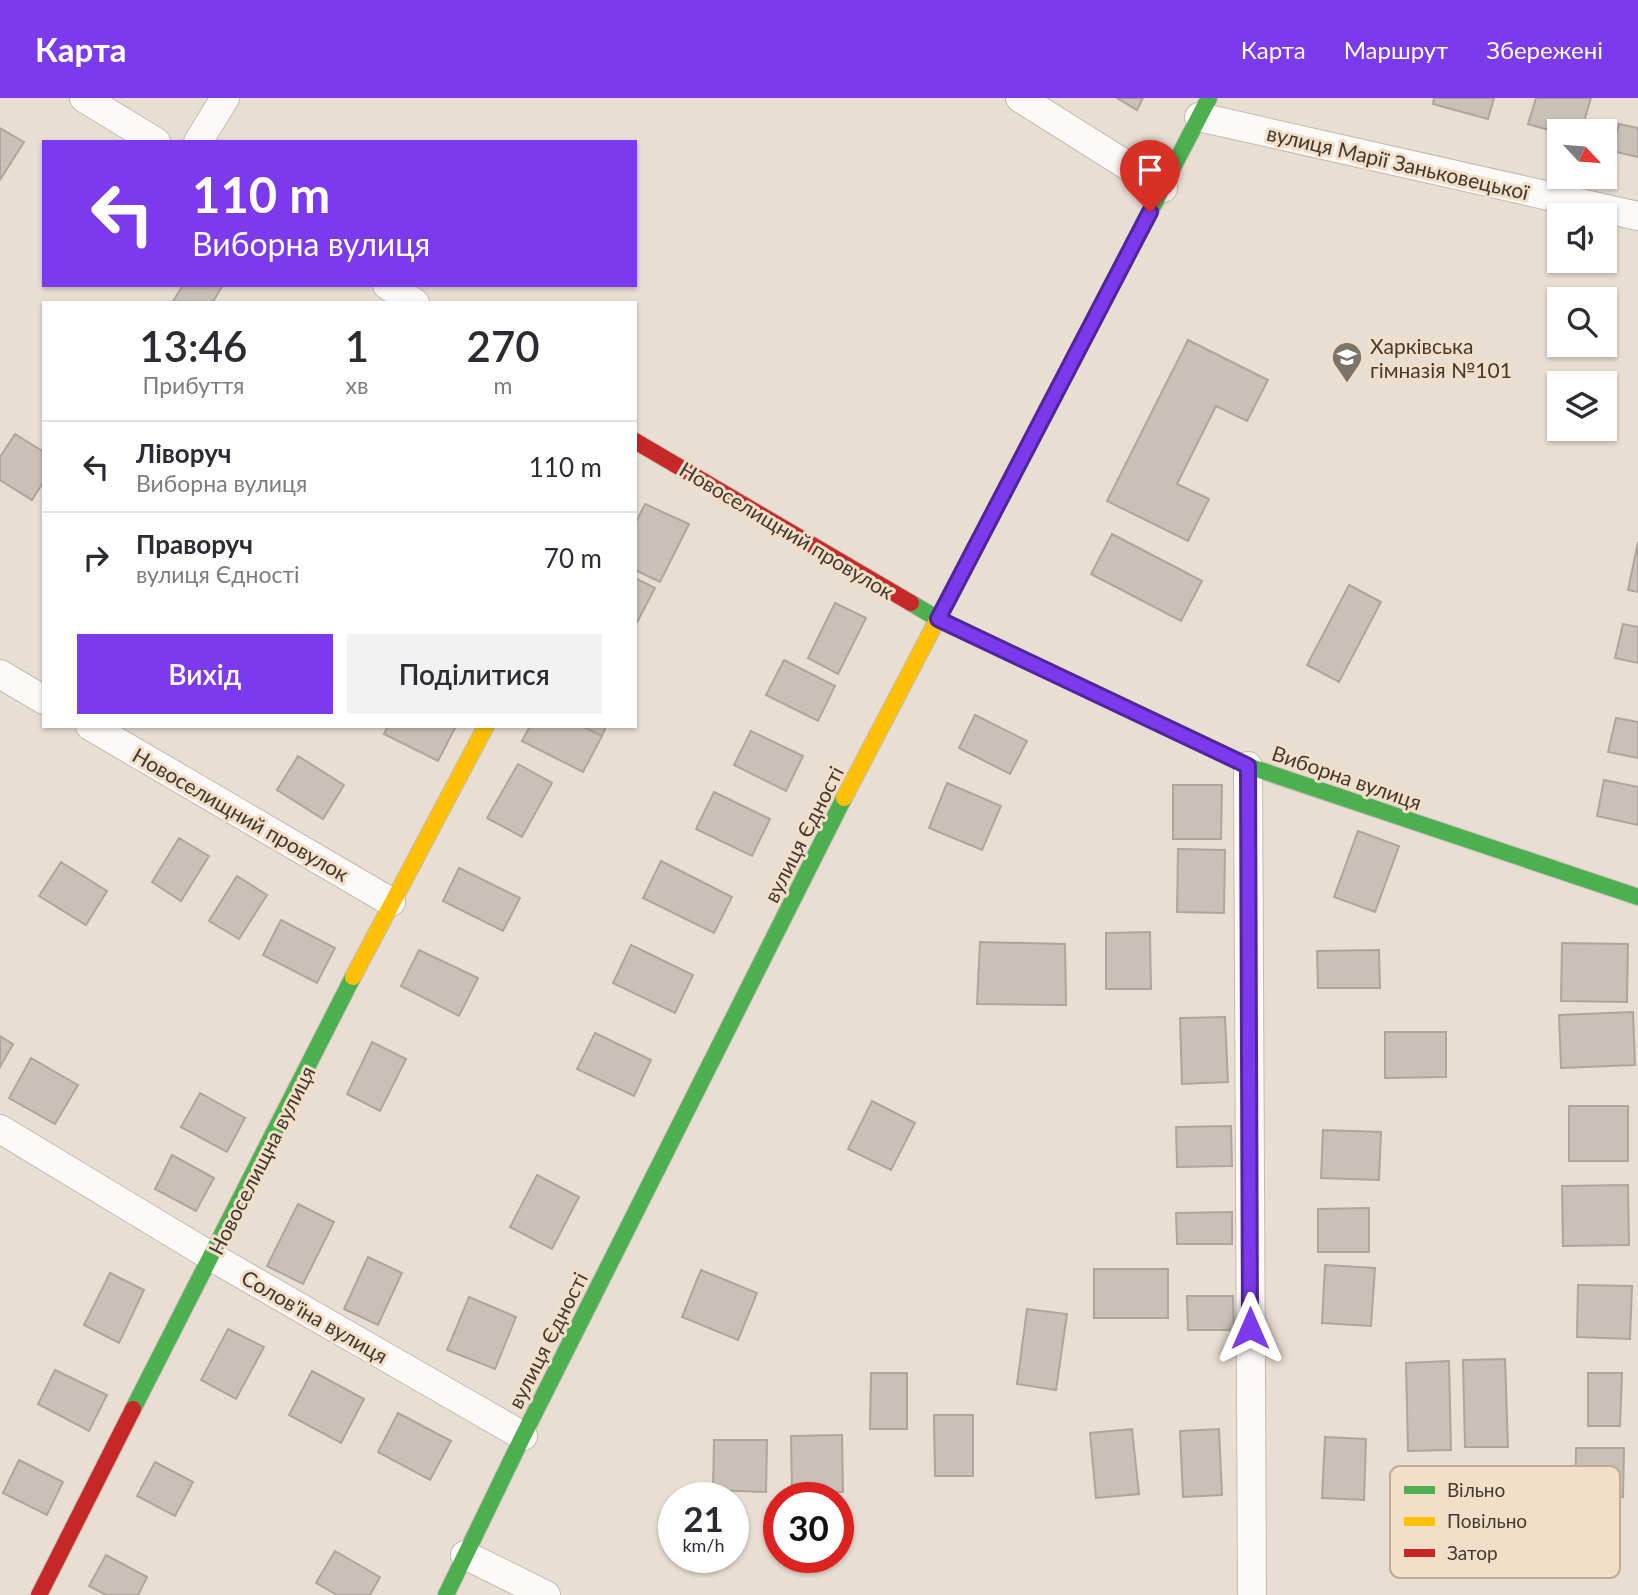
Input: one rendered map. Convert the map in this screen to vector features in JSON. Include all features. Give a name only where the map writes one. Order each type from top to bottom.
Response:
[{"type":"street","points":[[84,98],[153,140]]},
{"type":"street","points":[[199,140],[225,98]]},
{"type":"street","points":[[1020,98],[1163,188]]},
{"type":"street","name":"вулиця Єдності","points":[[446,1595],[816,853],[1204,107]]},
{"type":"street","name":"вулиця Марії Заньковецької","points":[[1204,107],[1638,216]]},
{"type":"street","points":[[390,287],[412,301]]},
{"type":"street","name":"Новоселищний провулок","points":[[637,445],[938,619]]},
{"type":"street","name":"Виборна вулиця","points":[[938,619],[1248,766],[1638,897]]},
{"type":"street","points":[[0,674],[42,698]]},
{"type":"street","name":"Новоселищний провулок","points":[[93,728],[391,902]]},
{"type":"street","name":"Новоселищна вулиця","points":[[39,1595],[391,902],[485,728]]},
{"type":"street","points":[[1248,766],[1252,1595]]},
{"type":"street","name":"Солов'їна вулиця","points":[[0,1129],[212,1257],[523,1436]]},
{"type":"street","points":[[465,1555],[546,1595]]},
{"type":"building","points":[[1117,98],[1143,98],[1137,110]]},
{"type":"building","points":[[1434,98],[1494,98],[1488,119],[1433,104]]},
{"type":"building","points":[[1536,98],[1591,98],[1585,119],[1547,119],[1547,130],[1528,124]]},
{"type":"building","points":[[1619,124],[1638,128],[1638,157],[1617,152]]},
{"type":"building","points":[[0,128],[24,142],[0,180]]},
{"type":"building","points":[[182,287],[222,287],[213,301],[173,301]]},
{"type":"building","points":[[1188,340],[1268,380],[1247,421],[1216,406],[1177,484],[1209,499],[1188,541],[1107,501]]},
{"type":"building","points":[[15,434],[42,451],[42,484],[32,500],[0,480],[0,457]]},
{"type":"building","points":[[645,504],[689,524],[660,582],[637,571],[637,520]]},
{"type":"building","points":[[1112,534],[1202,581],[1181,621],[1091,574]]},
{"type":"building","points":[[1638,542],[1638,592],[1628,590]]},
{"type":"building","points":[[637,579],[655,588],[637,622]]},
{"type":"building","points":[[1349,585],[1381,602],[1339,682],[1307,665]]},
{"type":"building","points":[[835,603],[866,618],[838,674],[808,658]]},
{"type":"building","points":[[1623,624],[1638,627],[1638,663],[1615,658]]},
{"type":"building","points":[[784,660],[835,686],[818,721],[766,695]]},
{"type":"building","points":[[975,715],[1027,741],[1010,774],[959,748]]},
{"type":"building","points":[[1616,718],[1638,722],[1638,758],[1608,752]]},
{"type":"building","points":[[387,728],[455,728],[438,761],[384,734]]},
{"type":"building","points":[[529,728],[586,728],[602,736],[583,772],[522,741]]},
{"type":"building","points":[[586,728],[605,728],[602,736]]},
{"type":"building","points":[[751,731],[803,756],[786,791],[734,765]]},
{"type":"building","points":[[298,756],[344,785],[323,819],[277,790]]},
{"type":"building","points":[[518,764],[552,783],[522,837],[487,818]]},
{"type":"building","points":[[1604,780],[1638,787],[1638,825],[1597,816]]},
{"type":"building","points":[[947,783],[1001,806],[982,850],[929,828]]},
{"type":"building","points":[[1173,785],[1222,785],[1221,839],[1173,839]]},
{"type":"building","points":[[714,792],[770,819],[752,856],[696,829]]},
{"type":"building","points":[[1358,831],[1399,846],[1375,912],[1334,897]]},
{"type":"building","points":[[179,838],[209,856],[181,901],[152,882]]},
{"type":"building","points":[[1178,849],[1225,850],[1224,913],[1177,912]]},
{"type":"building","points":[[661,861],[732,897],[714,933],[643,898]]},
{"type":"building","points":[[61,862],[107,891],[86,925],[39,896]]},
{"type":"building","points":[[459,868],[520,898],[503,931],[443,901]]},
{"type":"building","points":[[237,876],[267,895],[239,939],[209,921]]},
{"type":"building","points":[[281,920],[335,948],[317,983],[263,955]]},
{"type":"building","points":[[1150,932],[1151,989],[1106,989],[1106,933]]},
{"type":"building","points":[[980,942],[1065,944],[1066,1005],[977,1004]]},
{"type":"building","points":[[1562,943],[1628,944],[1627,1002],[1561,1001]]},
{"type":"building","points":[[631,945],[693,975],[675,1013],[613,983]]},
{"type":"building","points":[[419,950],[478,978],[459,1016],[401,986]]},
{"type":"building","points":[[1379,950],[1380,988],[1318,988],[1317,951]]},
{"type":"building","points":[[1633,1012],[1635,1065],[1561,1068],[1559,1015]]},
{"type":"building","points":[[1225,1017],[1228,1082],[1182,1084],[1180,1018]]},
{"type":"building","points":[[1385,1032],[1446,1032],[1446,1077],[1385,1078]]},
{"type":"building","points":[[595,1033],[651,1060],[634,1096],[577,1069]]},
{"type":"building","points":[[0,1036],[13,1044],[0,1067]]},
{"type":"building","points":[[372,1042],[406,1059],[380,1111],[347,1094]]},
{"type":"building","points":[[31,1058],[78,1085],[55,1124],[9,1098]]},
{"type":"building","points":[[200,1093],[245,1118],[227,1152],[181,1127]]},
{"type":"building","points":[[872,1101],[915,1123],[891,1170],[848,1149]]},
{"type":"building","points":[[1569,1106],[1628,1106],[1628,1161],[1569,1161]]},
{"type":"building","points":[[1231,1126],[1232,1166],[1177,1167],[1176,1127]]},
{"type":"building","points":[[1323,1130],[1381,1132],[1379,1180],[1321,1178]]},
{"type":"building","points":[[172,1155],[214,1178],[196,1211],[155,1189]]},
{"type":"building","points":[[537,1175],[579,1197],[552,1249],[510,1227]]},
{"type":"building","points":[[1628,1185],[1629,1245],[1563,1246],[1562,1186]]},
{"type":"building","points":[[298,1204],[334,1222],[303,1284],[267,1266]]},
{"type":"building","points":[[1369,1208],[1369,1252],[1318,1252],[1318,1209]]},
{"type":"building","points":[[1232,1212],[1232,1244],[1177,1244],[1176,1213]]},
{"type":"building","points":[[368,1257],[402,1273],[378,1325],[344,1309]]},
{"type":"building","points":[[1325,1265],[1375,1268],[1371,1326],[1322,1323]]},
{"type":"building","points":[[1094,1269],[1168,1269],[1168,1318],[1094,1318]]},
{"type":"building","points":[[701,1270],[757,1293],[738,1340],[682,1317]]},
{"type":"building","points":[[110,1273],[144,1290],[119,1343],[84,1325]]},
{"type":"building","points":[[1578,1285],[1632,1286],[1630,1339],[1577,1337]]},
{"type":"building","points":[[1187,1296],[1233,1296],[1234,1330],[1188,1330]]},
{"type":"building","points":[[469,1297],[516,1317],[495,1369],[447,1350]]},
{"type":"building","points":[[1027,1309],[1067,1314],[1056,1390],[1017,1384]]},
{"type":"building","points":[[228,1329],[264,1347],[236,1399],[201,1380]]},
{"type":"building","points":[[1505,1359],[1508,1447],[1465,1447],[1463,1360]]},
{"type":"building","points":[[1449,1361],[1451,1450],[1408,1451],[1406,1363]]},
{"type":"building","points":[[55,1370],[107,1395],[89,1431],[38,1404]]},
{"type":"building","points":[[312,1371],[364,1399],[341,1443],[289,1415]]},
{"type":"building","points":[[871,1373],[907,1373],[907,1429],[870,1429]]},
{"type":"building","points":[[1588,1373],[1622,1373],[1620,1426],[1588,1426]]},
{"type":"building","points":[[398,1413],[451,1441],[430,1480],[378,1452]]},
{"type":"building","points":[[934,1415],[973,1415],[973,1476],[935,1476]]},
{"type":"building","points":[[1132,1429],[1139,1494],[1096,1498],[1090,1433]]},
{"type":"building","points":[[1219,1429],[1222,1495],[1183,1497],[1180,1431]]},
{"type":"building","points":[[842,1435],[843,1482],[792,1482],[791,1436]]},
{"type":"building","points":[[1325,1437],[1366,1439],[1364,1500],[1322,1498]]},
{"type":"building","points":[[714,1440],[767,1440],[766,1482],[763,1482],[763,1492],[749,1491],[749,1482],[713,1482]]},
{"type":"building","points":[[1576,1448],[1624,1448],[1623,1497],[1620,1497],[1620,1466],[1576,1466]]},
{"type":"building","points":[[19,1460],[63,1482],[47,1515],[3,1493]]},
{"type":"building","points":[[155,1462],[193,1482],[175,1516],[137,1496]]},
{"type":"building","points":[[335,1551],[380,1577],[370,1595],[337,1595],[316,1583]]},
{"type":"building","points":[[106,1555],[147,1577],[138,1595],[106,1595],[89,1586]]},
{"type":"traffic: fast","points":[[1020,462],[1209,98]]},
{"type":"traffic: fast","points":[[911,603],[938,619],[1248,766],[1638,897]]},
{"type":"traffic: fast","points":[[446,1595],[523,1436],[844,798]]},
{"type":"traffic: fast","points":[[133,1409],[353,977]]},
{"type":"traffic: slow","points":[[844,798],[1020,462]]},
{"type":"traffic: slow","points":[[353,977],[485,728]]},
{"type":"traffic: jam","points":[[637,442],[911,603]]},
{"type":"traffic: jam","points":[[39,1595],[133,1409]]},
{"type":"place","name":"Харківська гімназія №101","points":[[1347,384]]},
{"type":"route","points":[[1150,212],[938,619],[1248,766],[1250,1328]]}]
